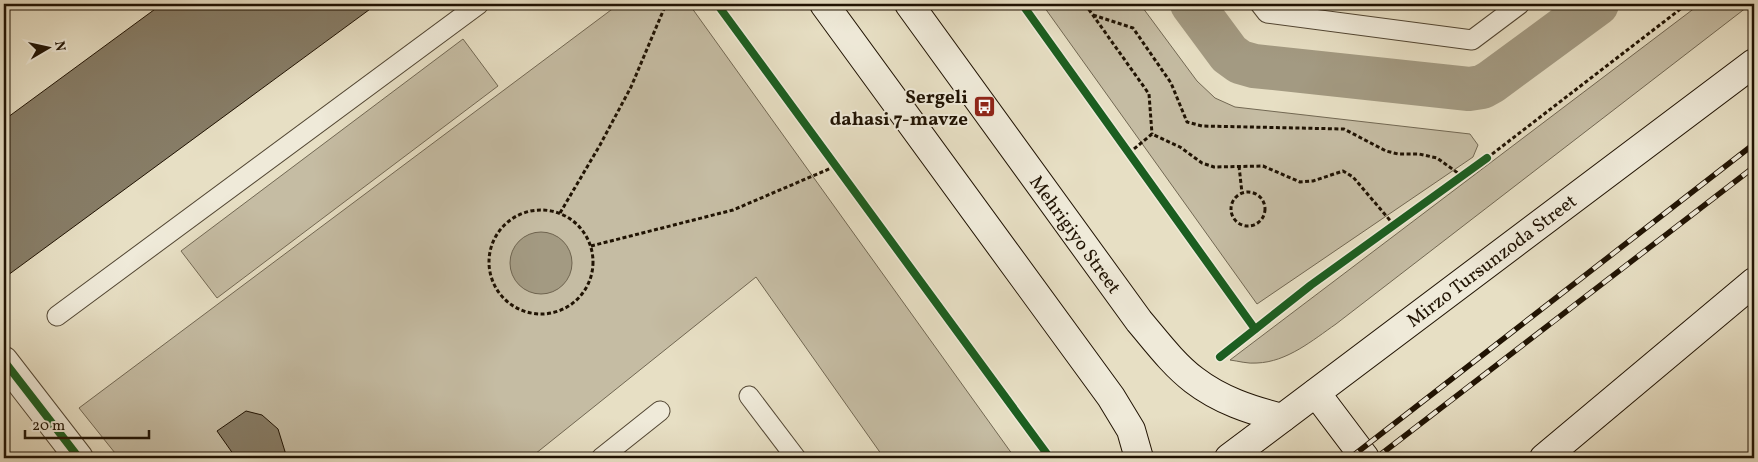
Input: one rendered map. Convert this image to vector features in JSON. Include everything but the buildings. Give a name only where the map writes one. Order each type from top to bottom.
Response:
[{"type":"main road","points":[[824,4],[1106,390],[1131,430],[1139,458]]},
{"type":"main road","name":"Mehrigiyo Street","points":[[909,4],[1139,321],[1158,343],[1193,379],[1213,392],[1235,404],[1282,418]]},
{"type":"main road","name":"Mirzo Tursunzoda Street","points":[[1229,458],[1754,62]]},
{"type":"main road","points":[[1544,458],[1754,282]]},
{"type":"main road","points":[[4,361],[79,458]]},
{"type":"main road","points":[[1316,393],[1365,458]]},
{"type":"lane","points":[[57,316],[479,4]]},
{"type":"lane","points":[[1260,4],[1267,13],[1472,40],[1520,4]]},
{"type":"lane","points":[[749,396],[796,458]]},
{"type":"lane","points":[[601,458],[660,411]]},
{"type":"path","points":[[560,212],[600,145],[631,87],[666,4]]},
{"type":"path","points":[[717,4],[1050,458]]},
{"type":"path","points":[[1022,4],[1255,329]]},
{"type":"path","points":[[1085,4],[1149,94],[1152,134]]},
{"type":"path","points":[[1220,357],[1310,285],[1462,176],[1687,4]]},
{"type":"path","points":[[1093,15],[1133,28],[1171,83],[1186,122],[1202,126],[1344,130],[1386,151],[1398,154],[1419,154],[1437,158],[1462,176]]},
{"type":"path","points":[[1129,153],[1152,134]]},
{"type":"path","points":[[1152,134],[1180,147],[1202,163],[1214,167],[1263,166],[1300,182],[1313,181],[1343,171],[1353,177],[1394,225]]},
{"type":"path","points":[[591,246],[733,210],[836,166]]},
{"type":"path","points":[[1239,166],[1242,193]]},
{"type":"path","points":[[1250,192],[1260,196],[1264,203],[1266,212],[1262,220],[1254,226],[1246,226],[1237,222],[1232,216],[1231,207],[1235,198],[1242,193],[1250,192]]},
{"type":"path","points":[[542,209],[560,212],[576,222],[587,236],[593,254],[593,272],[586,289],[574,302],[558,311],[540,314],[522,310],[507,301],[496,287],[489,270],[490,252],[496,234],[508,220],[525,212],[542,209]]},
{"type":"shaded area","points":[[619,4],[689,4],[1015,458],[884,458],[756,277],[530,458],[119,458],[79,408]]},
{"type":"shaded area","points":[[1042,4],[1140,4],[1197,81],[1215,98],[1235,107],[1470,134],[1478,145],[1473,157],[1257,304]]},
{"type":"shaded area","points":[[1700,4],[1751,4],[1309,343],[1279,359],[1268,362],[1250,363],[1230,360]]},
{"type":"shaded area","points":[[463,39],[498,86],[217,298],[181,251]]},
{"type":"shaded area","points":[[541,232],[558,237],[563,241],[567,246],[572,263],[567,280],[563,285],[558,289],[541,294],[524,289],[519,285],[515,280],[510,263],[515,246],[519,241],[524,237]]},
{"type":"waterway","points":[[1192,4],[1229,54],[1240,62],[1254,66],[1469,89],[1482,87],[1491,82],[1597,4]]},
{"type":"railway","points":[[1350,458],[1754,144]]},
{"type":"railway","points":[[1376,458],[1754,167]]},
{"type":"cycle path","points":[[717,4],[1050,458]]},
{"type":"cycle path","points":[[1022,4],[1255,329]]},
{"type":"cycle path","points":[[1220,357],[1311,285],[1487,158]]},
{"type":"cycle path","points":[[4,361],[79,458]]},
{"type":"place","name":"Sergeli dahasi 7-mavze","points":[[984,107]]}]
